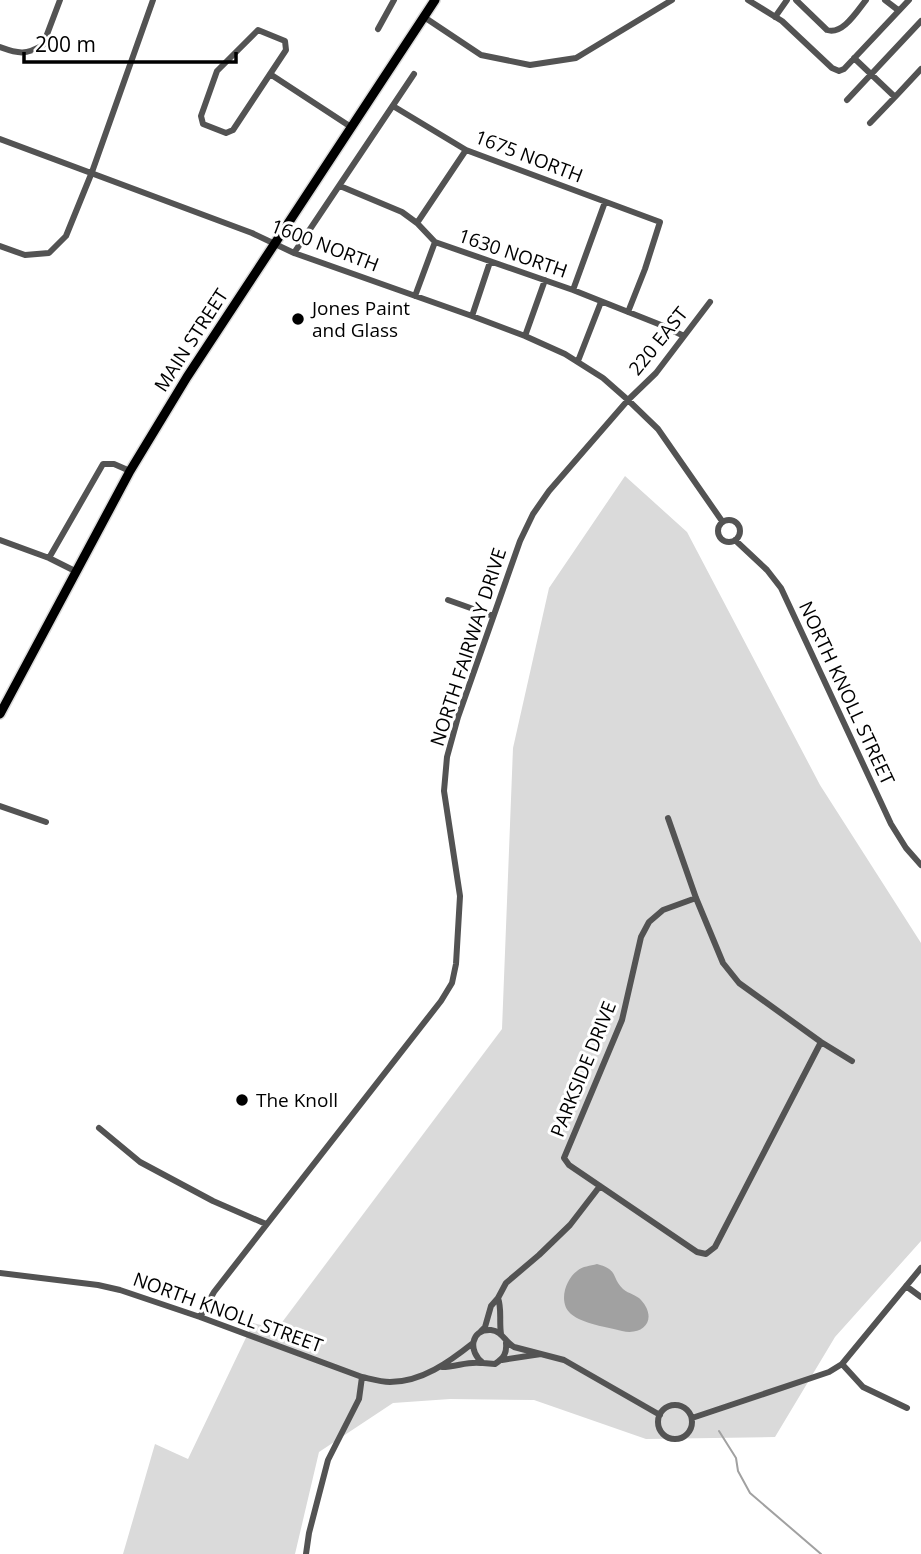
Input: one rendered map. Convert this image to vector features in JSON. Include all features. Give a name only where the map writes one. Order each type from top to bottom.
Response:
[{"type":"main road","name":"MAIN STREET","points":[[0,714],[130,471],[187,377],[435,0]]},
{"type":"street","points":[[0,47],[16,53],[31,52],[43,45],[60,0]]},
{"type":"street","points":[[0,246],[25,255],[49,253],[66,236],[92,172],[153,0]]},
{"type":"street","points":[[378,29],[393,2],[384,0]]},
{"type":"street","points":[[424,17],[481,55],[530,65],[576,58],[672,0]]},
{"type":"street","points":[[748,0],[782,21],[832,68],[839,71],[844,69],[909,0]]},
{"type":"street","points":[[775,17],[788,0]]},
{"type":"street","points":[[796,0],[827,30],[833,32],[841,29],[866,0]]},
{"type":"street","points":[[885,0],[898,10]]},
{"type":"street","points":[[847,100],[921,21]]},
{"type":"street","points":[[258,30],[285,41],[286,50],[270,74],[233,130],[226,133],[203,124],[201,116],[217,71],[258,30]]},
{"type":"street","points":[[854,58],[895,97]]},
{"type":"street","points":[[870,123],[921,69]]},
{"type":"street","points":[[270,74],[351,127]]},
{"type":"street","points":[[294,253],[414,74]]},
{"type":"street","name":"1675 NORTH","points":[[393,106],[466,150],[660,222],[628,312]]},
{"type":"street","name":"1600 NORTH","points":[[0,139],[92,172],[294,253],[525,336],[578,361],[603,377],[628,400]]},
{"type":"street","points":[[417,223],[466,150]]},
{"type":"street","name":"1630 NORTH","points":[[340,186],[402,212],[435,242],[573,290],[684,336]]},
{"type":"street","points":[[573,290],[605,202]]},
{"type":"street","points":[[415,296],[435,242]]},
{"type":"street","points":[[472,316],[490,262]]},
{"type":"street","points":[[525,336],[545,280]]},
{"type":"street","points":[[578,361],[601,302]]},
{"type":"street","name":"220 EAST","points":[[628,400],[656,373],[710,302]]},
{"type":"street","name":"NORTH KNOLL STREET","points":[[628,400],[658,429],[722,521]]},
{"type":"street","name":"NORTH FAIRWAY DRIVE","points":[[200,1317],[214,1292],[441,1001],[452,983],[456,964],[460,896],[444,791],[447,757],[458,717],[520,541],[533,513],[628,400]]},
{"type":"street","points":[[49,558],[103,464],[114,464],[130,471]]},
{"type":"street","name":"NORTH KNOLL STREET","points":[[730,520],[739,526],[740,534],[736,540],[729,542],[719,538],[717,531],[722,521],[730,520]]},
{"type":"street","points":[[0,540],[75,571]]},
{"type":"street","name":"NORTH KNOLL STREET","points":[[736,540],[767,570],[780,588],[891,824],[921,865]]},
{"type":"street","points":[[448,600],[493,616]]},
{"type":"street","points":[[0,806],[46,822]]},
{"type":"street","points":[[668,818],[696,898],[723,963],[739,983],[852,1061]]},
{"type":"street","name":"PARKSIDE DRIVE","points":[[600,1186],[569,1166],[564,1158],[622,1020],[641,937],[649,922],[663,910],[696,898]]},
{"type":"street","points":[[600,1186],[697,1252],[706,1254],[715,1247],[821,1042]]},
{"type":"street","points":[[99,1128],[140,1163],[213,1201],[266,1224]]},
{"type":"street","name":"NORTH KNOLL STREET","points":[[0,1273],[120,1290],[362,1377],[389,1382],[413,1379],[442,1367],[473,1343],[485,1326],[491,1306],[506,1283],[570,1225],[600,1186]]},
{"type":"street","name":"NORTH KNOLL STREET","points":[[506,1343],[564,1360],[660,1415],[659,1428],[668,1437],[675,1439],[686,1435],[692,1418],[829,1372],[842,1364],[921,1268]]},
{"type":"street","points":[[906,1286],[921,1297]]},
{"type":"street","points":[[498,1297],[501,1306],[501,1334],[507,1350],[502,1360]]},
{"type":"street","points":[[480,1334],[490,1330],[501,1334]]},
{"type":"street","points":[[473,1343],[474,1354],[483,1363]]},
{"type":"street","name":"NORTH KNOLL STREET","points":[[442,1367],[472,1362],[495,1364],[502,1360],[541,1354]]},
{"type":"street","points":[[842,1364],[863,1387],[907,1408]]},
{"type":"street","points":[[306,1554],[328,1460],[359,1399],[362,1377]]},
{"type":"street","points":[[660,1415],[664,1409],[677,1405],[684,1407],[692,1418]]},
{"type":"shaded area","points":[[625,476],[687,532],[820,785],[921,943],[921,1241],[835,1337],[775,1437],[646,1439],[534,1400],[450,1399],[393,1403],[319,1452],[295,1554],[123,1554],[155,1444],[188,1459],[253,1323],[277,1329],[502,1029],[513,748],[549,588]]},
{"type":"shaded area","points":[[597,1264],[612,1271],[619,1285],[639,1298],[646,1307],[648,1319],[642,1328],[630,1332],[595,1325],[576,1317],[567,1309],[564,1298],[569,1280],[579,1269]]},
{"type":"waterway","points":[[719,1431],[736,1458],[738,1471],[750,1493],[821,1554]]},
{"type":"place","name":"Jones Paint and Glass","points":[[298,319]]},
{"type":"place","name":"The Knoll","points":[[242,1100]]}]
